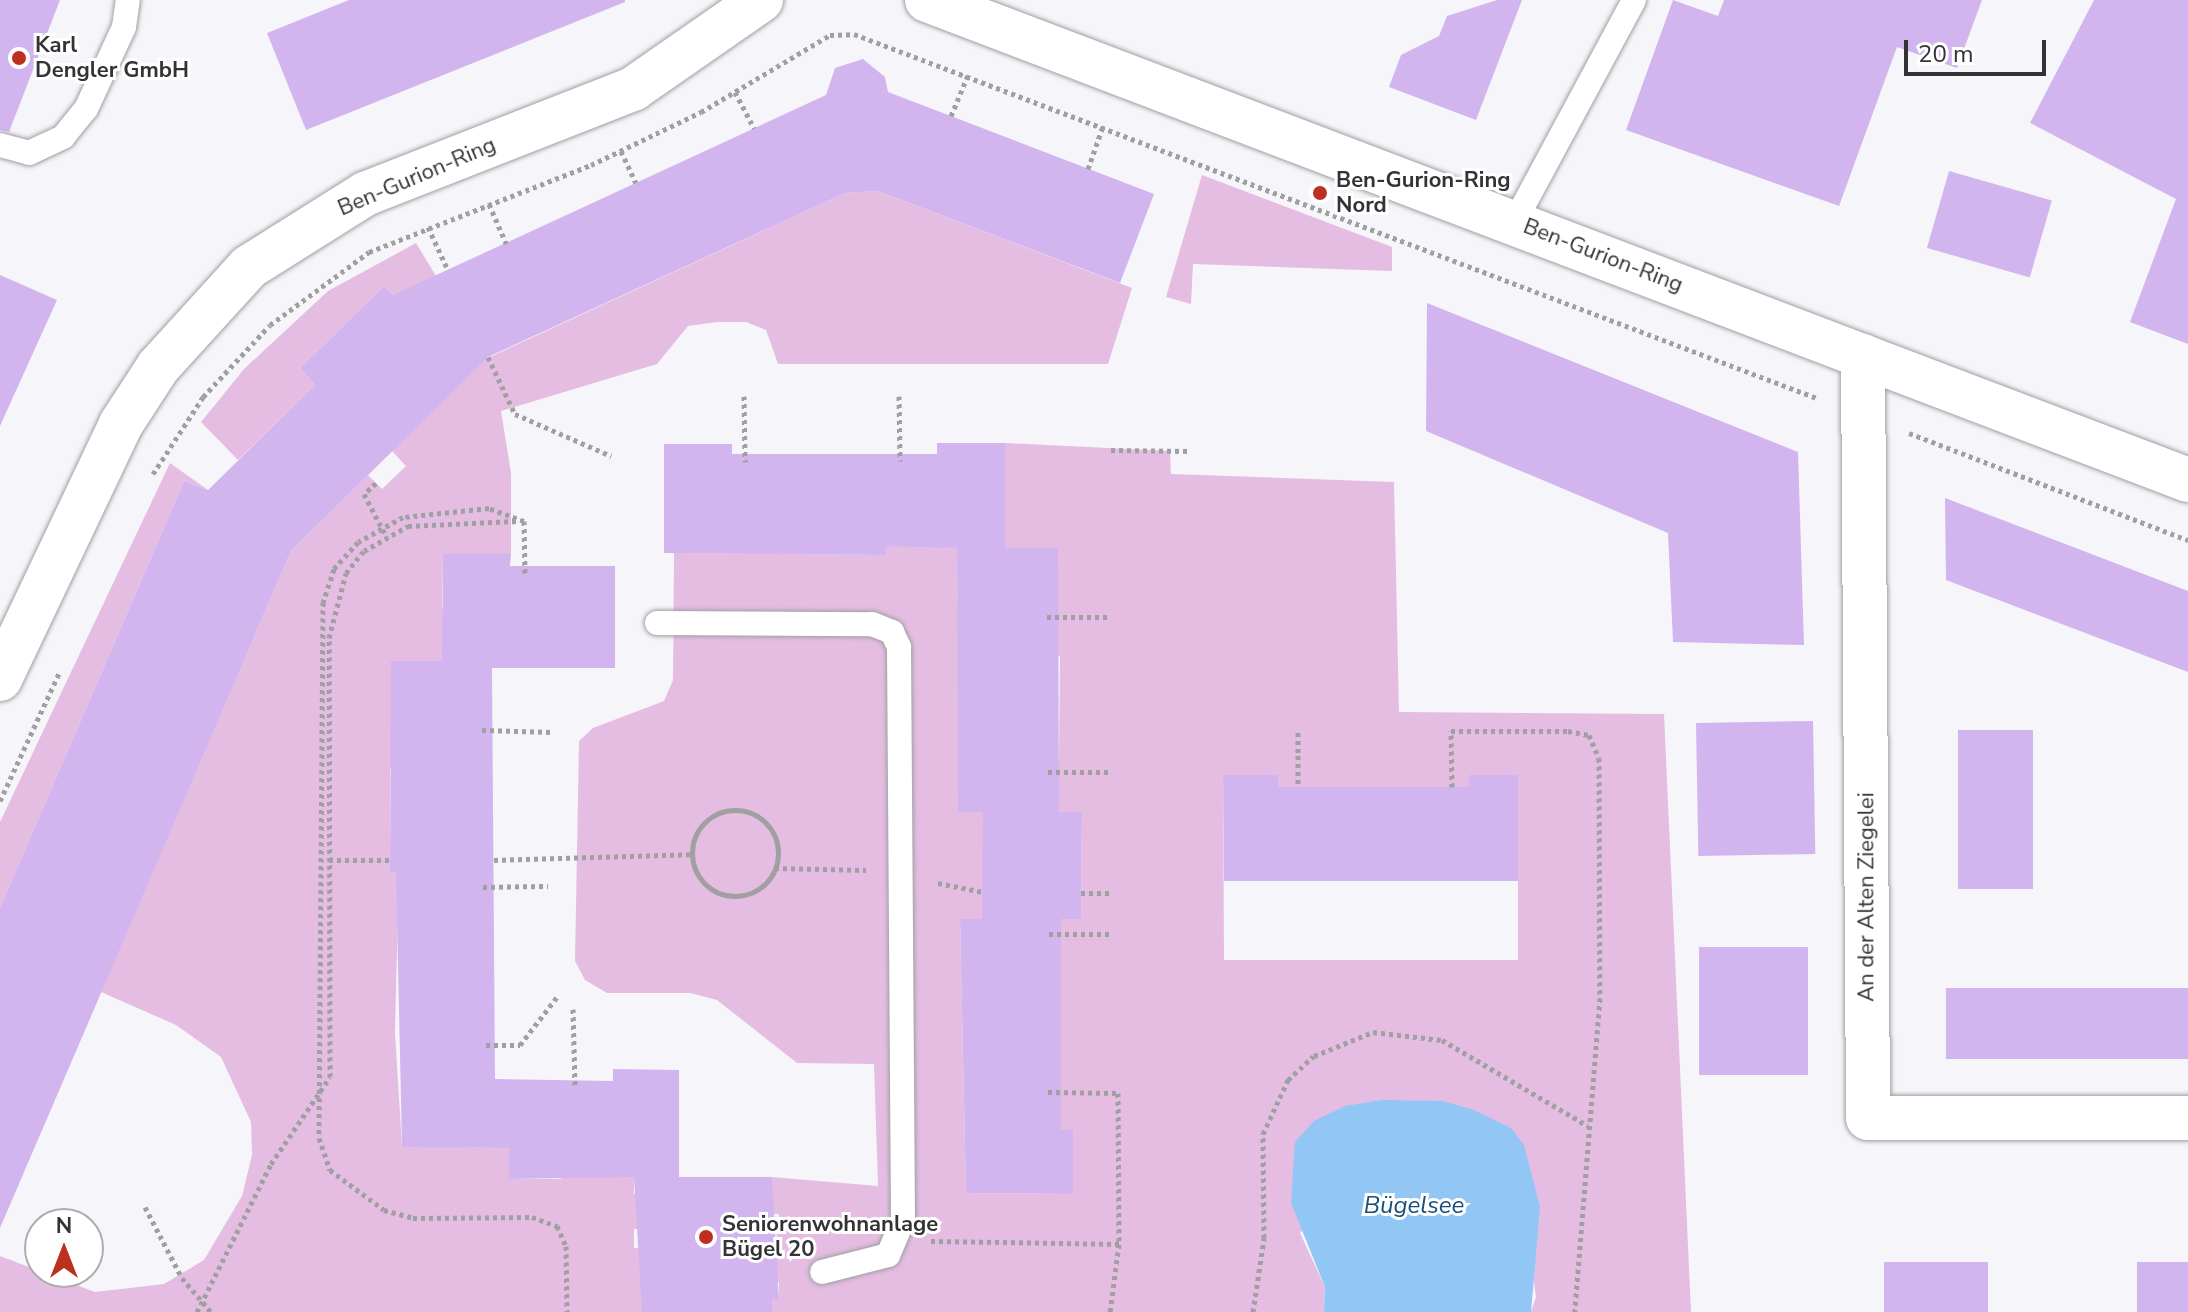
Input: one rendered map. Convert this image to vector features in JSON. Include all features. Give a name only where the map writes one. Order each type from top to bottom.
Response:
[{"type":"street","name":"Ben-Gurion-Ring","points":[[0,679],[121,424],[158,367],[249,267],[365,194],[633,89],[704,46],[761,0]]},
{"type":"street","name":"Ben-Gurion-Ring","points":[[927,0],[2188,480]]},
{"type":"street","name":"An der Alten Ziegelei","points":[[1863,356],[1868,1118],[2188,1118]]},
{"type":"lane","points":[[0,145],[29,153],[63,137],[86,109],[124,27],[128,0]]},
{"type":"lane","points":[[1514,223],[1634,0]]},
{"type":"lane","points":[[657,623],[872,624],[892,632],[899,647],[898,1240],[888,1255],[822,1272]]},
{"type":"path","points":[[145,489],[203,397],[270,325],[369,252],[621,151],[735,92],[830,35],[874,39],[2188,540]]},
{"type":"path","points":[[951,116],[968,75]]},
{"type":"path","points":[[735,92],[754,128]]},
{"type":"path","points":[[1088,169],[1103,126]]},
{"type":"path","points":[[621,151],[636,183]]},
{"type":"path","points":[[489,204],[506,243]]},
{"type":"path","points":[[428,227],[448,270]]},
{"type":"path","points":[[488,357],[515,414],[611,456]]},
{"type":"path","points":[[744,396],[745,462]]},
{"type":"path","points":[[899,396],[900,461]]},
{"type":"path","points":[[1111,450],[1190,451]]},
{"type":"path","points":[[376,483],[364,494],[386,536]]},
{"type":"path","points":[[524,521],[489,508],[437,509],[381,527],[334,569],[323,602],[319,1138],[330,1170],[384,1210],[413,1218],[532,1217],[557,1226],[566,1246],[567,1312]]},
{"type":"path","points":[[197,1312],[271,1164],[319,1100],[330,1077],[329,638],[334,603],[346,573],[386,536],[436,521],[524,521]]},
{"type":"path","points":[[524,521],[525,575]]},
{"type":"path","points":[[1047,617],[1110,617]]},
{"type":"path","points":[[0,801],[66,657]]},
{"type":"path","points":[[482,730],[553,732]]},
{"type":"path","points":[[1452,787],[1451,731],[1568,731],[1589,735],[1599,758],[1600,998],[1575,1312]]},
{"type":"path","points":[[1298,732],[1298,787]]},
{"type":"path","points":[[1048,772],[1110,772]]},
{"type":"path","points":[[735,809],[765,822],[778,852],[767,882],[738,896],[706,885],[691,854],[704,823],[735,809]]},
{"type":"path","points":[[494,860],[691,854]]},
{"type":"path","points":[[329,860],[390,860]]},
{"type":"path","points":[[483,887],[548,886]]},
{"type":"path","points":[[1081,893],[1111,893]]},
{"type":"path","points":[[1049,934],[1111,934]]},
{"type":"path","points":[[486,1045],[520,1045],[557,997]]},
{"type":"path","points":[[573,1009],[575,1085]]},
{"type":"path","points":[[1253,1312],[1263,1249],[1263,1134],[1288,1080],[1314,1056],[1373,1032],[1442,1040],[1588,1126]]},
{"type":"path","points":[[1048,1092],[1118,1093],[1119,1244],[1110,1312]]},
{"type":"path","points":[[145,1207],[159,1240],[211,1312]]},
{"type":"path","points":[[898,1240],[1119,1244]]},
{"type":"shaded area","points":[[1202,175],[1392,247],[1392,271],[1193,264],[1191,304],[1166,297]]},
{"type":"shaded area","points":[[878,191],[1132,288],[1108,364],[778,364],[766,330],[746,322],[717,322],[688,326],[657,364],[501,411],[511,473],[511,554],[443,555],[442,608],[462,661],[390,769],[390,872],[399,872],[395,1032],[402,1146],[509,1148],[509,1179],[561,1179],[561,1165],[613,1166],[613,1177],[634,1177],[634,1194],[643,1195],[643,1229],[634,1229],[634,1248],[643,1248],[642,1312],[0,1312],[0,1256],[24,1265],[24,1288],[84,1288],[95,1292],[164,1284],[204,1260],[242,1196],[252,1155],[251,1122],[221,1057],[176,1025],[101,992],[291,551],[368,475],[382,489],[406,466],[392,451],[479,362],[845,193]]},
{"type":"shaded area","points":[[416,243],[444,289],[412,314],[384,286],[300,368],[315,385],[238,460],[201,422],[244,369],[328,291]]},
{"type":"shaded area","points":[[1005,443],[1170,451],[1171,474],[1394,482],[1399,712],[1664,714],[1691,1312],[1531,1312],[1536,1297],[1511,1128],[1443,1101],[1300,1233],[1325,1287],[1324,1312],[772,1312],[772,1299],[779,1298],[779,1282],[772,1281],[779,1214],[772,1214],[772,1177],[878,1186],[874,1064],[797,1063],[717,1000],[690,993],[607,993],[585,980],[575,961],[579,741],[593,728],[664,701],[673,680],[674,553],[885,555],[886,543],[957,548],[957,602],[962,603],[958,812],[983,812],[983,919],[960,919],[966,1193],[1072,1194],[1048,1130],[1049,919],[1081,919],[1082,813],[1048,812],[1059,758],[1060,656],[1047,655],[993,548],[1005,493]],"holes":[[[1223,775],[1277,775],[1278,787],[1469,787],[1470,775],[1518,775],[1518,960],[1224,960]]]},
{"type":"shaded area","points":[[170,463],[208,490],[184,481],[0,908],[0,822]]},
{"type":"water","name":"Bügelsee","points":[[1382,1100],[1443,1101],[1474,1110],[1511,1128],[1524,1145],[1540,1207],[1531,1312],[1324,1312],[1325,1287],[1291,1203],[1295,1142],[1314,1121],[1345,1106]]},
{"type":"building","name":"Karl Dengler GmbH","points":[[0,0],[60,0],[9,132],[0,130]]},
{"type":"building","points":[[349,0],[625,2],[306,130],[267,33]]},
{"type":"building","points":[[1497,0],[1522,0],[1476,120],[1389,87],[1401,55],[1439,36],[1447,16]]},
{"type":"building","points":[[1673,0],[1718,16],[1724,0],[1982,0],[1957,68],[1897,47],[1839,206],[1626,130]]},
{"type":"building","points":[[2094,0],[2188,0],[2188,344],[2130,322],[2176,199],[2030,123]]},
{"type":"building","points":[[863,59],[885,77],[888,92],[1154,194],[1120,283],[878,191],[845,193],[488,357],[291,551],[0,1228],[0,908],[184,481],[208,490],[315,385],[300,368],[384,286],[393,295],[826,95],[835,68]]},
{"type":"building","points":[[1949,171],[2052,200],[2030,277],[1927,248]]},
{"type":"building","points":[[0,275],[57,300],[0,426]]},
{"type":"building","points":[[1427,303],[1798,452],[1804,645],[1673,642],[1668,533],[1426,431]]},
{"type":"building","points":[[937,443],[1005,443],[1005,548],[1058,548],[1059,812],[1082,812],[1081,919],[1061,919],[1061,1130],[1073,1130],[1073,1194],[966,1193],[960,919],[982,919],[983,812],[958,812],[957,548],[886,546],[886,555],[664,553],[664,444],[732,444],[732,454],[937,454]]},
{"type":"building","points":[[1945,498],[2188,591],[2188,672],[1946,580]]},
{"type":"building","points":[[443,554],[511,554],[510,566],[615,566],[615,668],[492,668],[495,1079],[613,1081],[613,1069],[679,1070],[679,1177],[772,1177],[779,1299],[772,1299],[772,1312],[642,1312],[634,1177],[509,1179],[509,1148],[402,1147],[396,872],[390,872],[391,661],[442,661]]},
{"type":"building","points":[[1813,721],[1815,854],[1698,856],[1696,723]]},
{"type":"building","points":[[1958,730],[2033,730],[2033,889],[1958,889]]},
{"type":"building","points":[[1223,775],[1278,775],[1278,787],[1469,787],[1469,775],[1518,775],[1518,881],[1224,881]]},
{"type":"building","points":[[1699,947],[1808,947],[1808,1075],[1699,1075]]},
{"type":"building","points":[[1946,988],[2188,988],[2188,1059],[1946,1059]]},
{"type":"building","points":[[1884,1262],[1988,1262],[1988,1312],[1884,1312]]},
{"type":"building","points":[[2137,1262],[2188,1262],[2188,1312],[2137,1312]]},
{"type":"place","name":"Karl Dengler GmbH","points":[[19,58]]},
{"type":"place","name":"Ben-Gurion-Ring Nord","points":[[1320,193]]},
{"type":"place","name":"Seniorenwohnanlage Bügel 20","points":[[706,1237]]}]
